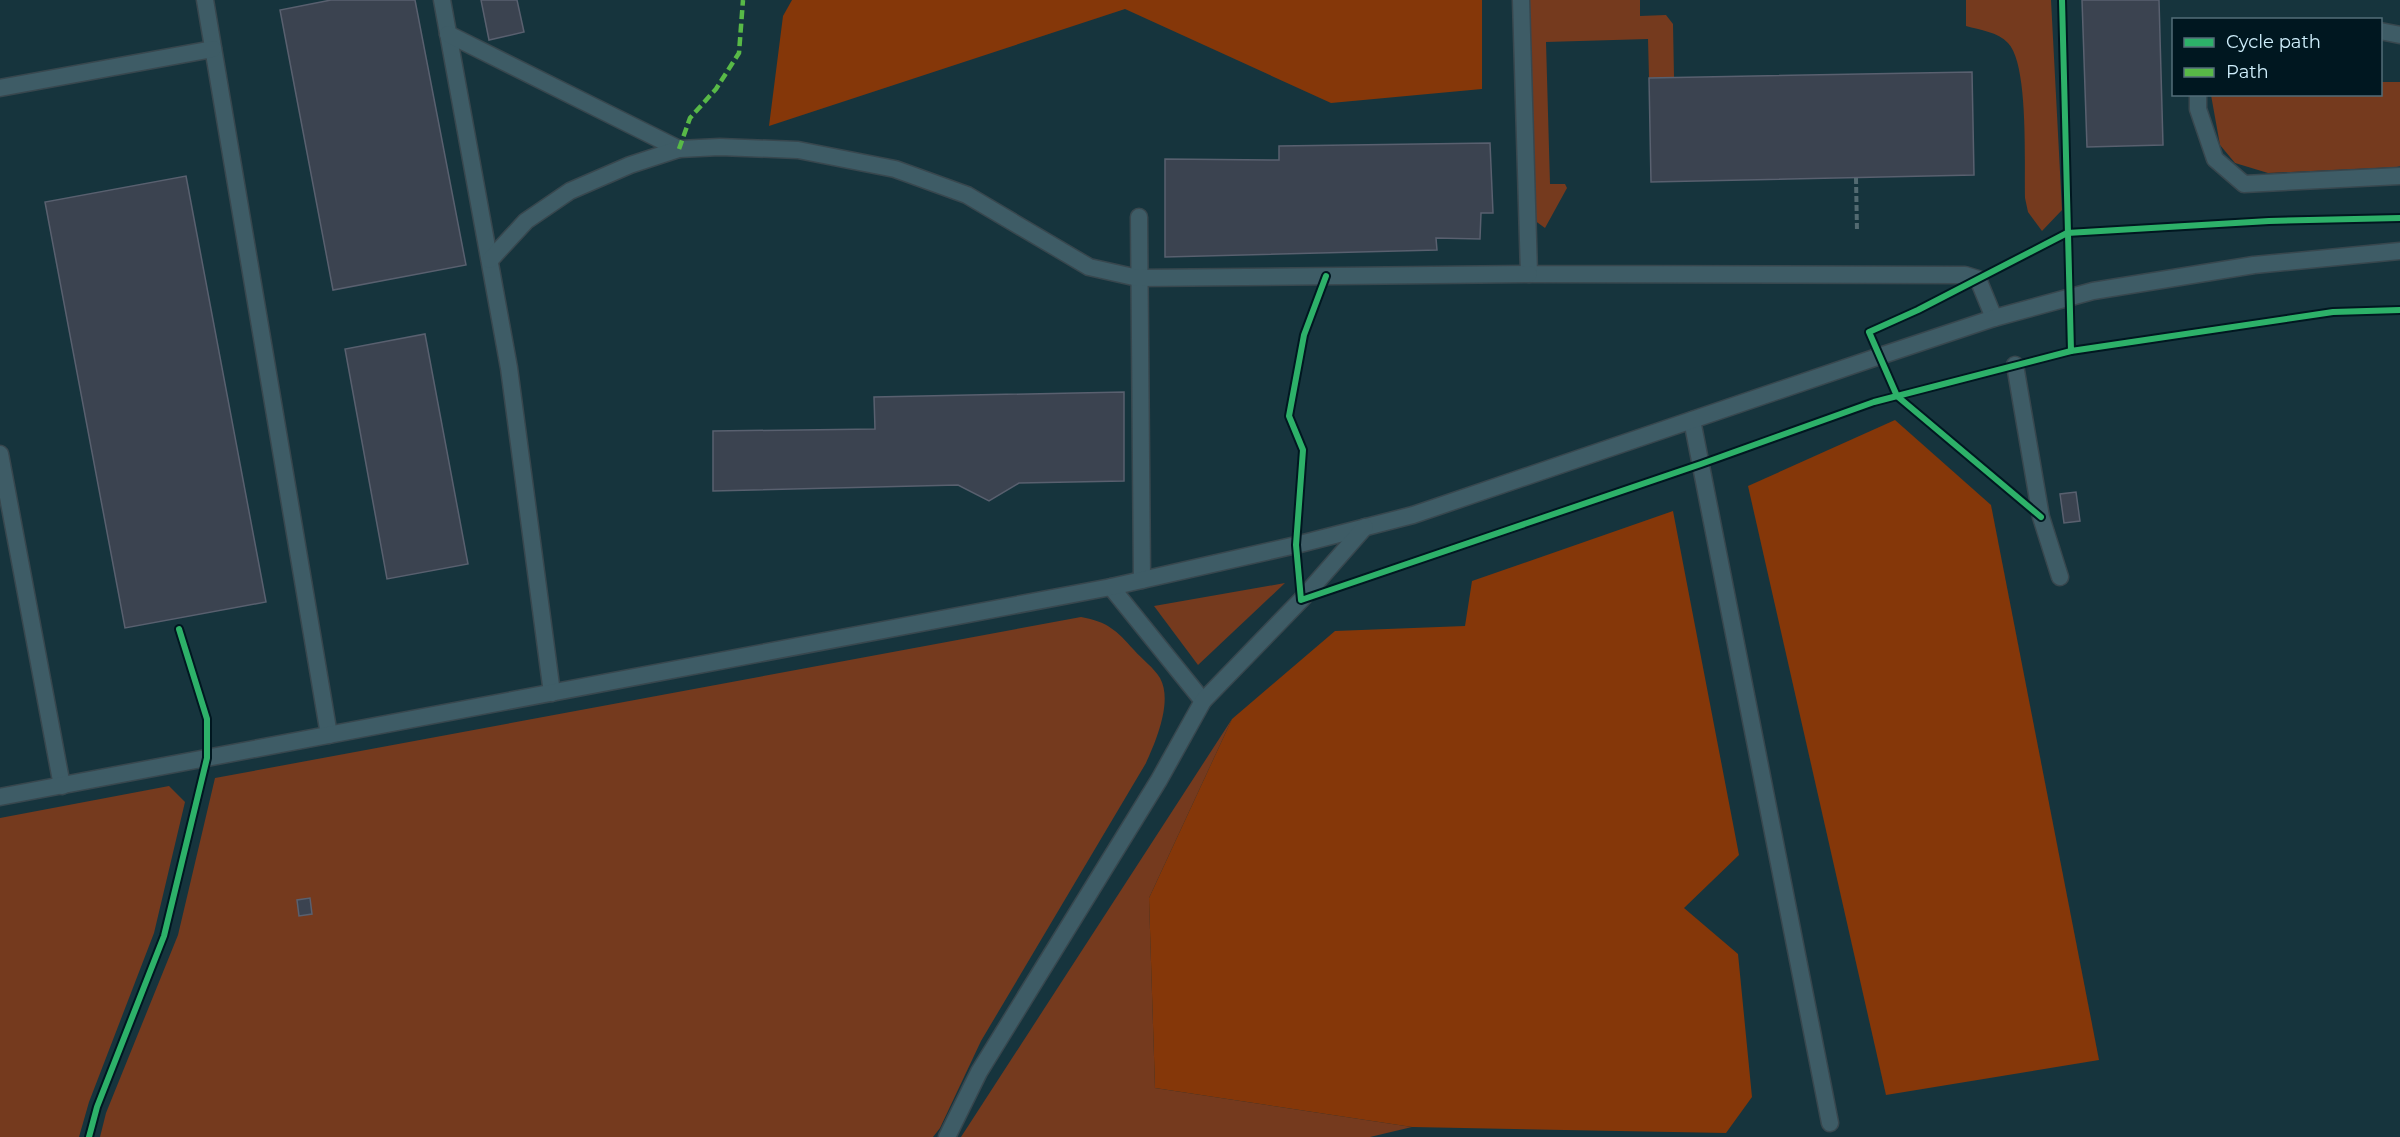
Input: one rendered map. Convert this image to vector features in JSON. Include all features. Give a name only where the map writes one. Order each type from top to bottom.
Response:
[{"type":"lane","points":[[205,0],[329,735]]},
{"type":"lane","points":[[442,0],[509,368],[552,693]]},
{"type":"lane","points":[[1521,0],[1529,274]]},
{"type":"lane","points":[[2382,31],[2400,35]]},
{"type":"lane","points":[[448,34],[679,149]]},
{"type":"lane","points":[[0,88],[213,49]]},
{"type":"lane","points":[[2198,96],[2198,109],[2215,159],[2244,184],[2400,176]]},
{"type":"lane","points":[[490,260],[525,221],[570,190],[630,165],[679,149],[720,147],[798,150],[895,169],[967,195],[1089,267],[1138,278],[1529,274],[1965,275],[1978,279],[1994,318]]},
{"type":"lane","points":[[1138,217],[1143,580]]},
{"type":"lane","points":[[0,797],[1143,580],[1413,515],[1994,318],[2093,291],[2254,265],[2400,251]]},
{"type":"lane","points":[[2015,366],[2041,517],[2060,577]]},
{"type":"lane","points":[[1692,420],[1830,1123]]},
{"type":"lane","points":[[0,454],[62,786]]},
{"type":"lane","points":[[947,1137],[979,1072],[1159,780],[1203,701],[1300,600],[1365,527]]},
{"type":"lane","points":[[1112,587],[1203,701]]},
{"type":"path","points":[[1856,178],[1857,231]]},
{"type":"shaded area","points":[[0,0],[2400,0],[2400,1137],[0,1137]]},
{"type":"shaded area","points":[[792,0],[1482,0],[1482,89],[1331,103],[1125,9],[769,126],[783,16]]},
{"type":"shaded area","points":[[1526,0],[1640,0],[1640,16],[1666,15],[1673,24],[1674,77],[1649,78],[1648,39],[1546,42],[1550,184],[1565,184],[1567,188],[1545,228],[1534,220]]},
{"type":"shaded area","points":[[1966,0],[2051,0],[2062,210],[2042,231],[2028,212],[2025,198],[2024,116],[2015,54],[2008,43],[1999,36],[1966,26]]},
{"type":"shaded area","points":[[2382,82],[2400,82],[2400,166],[2268,173],[2235,163],[2220,145],[2211,96],[2382,96]]},
{"type":"shaded area","points":[[1895,420],[1991,505],[2099,1060],[1886,1095],[1748,486]]},
{"type":"shaded area","points":[[1673,511],[1739,855],[1684,908],[1738,954],[1752,1097],[1726,1133],[1412,1127],[1155,1088],[1149,898],[1232,719],[1335,631],[1465,626],[1472,581]]},
{"type":"shaded area","points":[[1285,583],[1198,665],[1154,606]]},
{"type":"shaded area","points":[[1081,617],[1098,621],[1111,628],[1157,674],[1164,687],[1162,721],[1146,763],[981,1041],[940,1128],[933,1137],[100,1137],[106,1113],[178,935],[215,778]]},
{"type":"shaded area","points":[[1232,719],[1149,898],[1155,1088],[1412,1127],[1370,1137],[961,1137]]},
{"type":"shaded area","points":[[169,786],[185,802],[154,933],[89,1102],[79,1137],[0,1137],[0,818]]},
{"type":"building","points":[[331,0],[415,0],[466,265],[333,290],[280,10]]},
{"type":"building","points":[[481,0],[517,0],[524,32],[489,40]]},
{"type":"building","points":[[2082,0],[2159,0],[2163,145],[2087,147]]},
{"type":"building","points":[[1972,72],[1974,175],[1651,182],[1649,78]]},
{"type":"building","points":[[1490,143],[1493,213],[1481,213],[1480,239],[1436,238],[1437,250],[1165,257],[1165,159],[1279,160],[1279,146]]},
{"type":"building","points":[[186,176],[266,602],[125,628],[45,202]]},
{"type":"building","points":[[425,334],[468,564],[387,579],[345,349]]},
{"type":"building","points":[[1124,392],[1124,481],[1019,483],[989,501],[958,485],[713,491],[713,431],[875,429],[874,397]]},
{"type":"building","points":[[2076,492],[2080,521],[2064,523],[2060,494]]},
{"type":"building","points":[[310,898],[312,914],[299,916],[297,900]]},
{"type":"marked path","points":[[679,149],[690,118],[716,89],[739,53],[743,0]]},
{"type":"cycle path","points":[[2062,0],[2071,351],[2333,312],[2400,310]]},
{"type":"cycle path","points":[[2041,517],[1897,396],[1869,332],[1918,310],[2067,233],[2269,221],[2400,218]]},
{"type":"cycle path","points":[[1326,276],[1304,335],[1289,416],[1303,450],[1296,545],[1301,600],[1701,464],[1874,402],[2071,351]]},
{"type":"cycle path","points":[[89,1137],[97,1107],[164,936],[207,758],[207,719],[179,629]]}]
